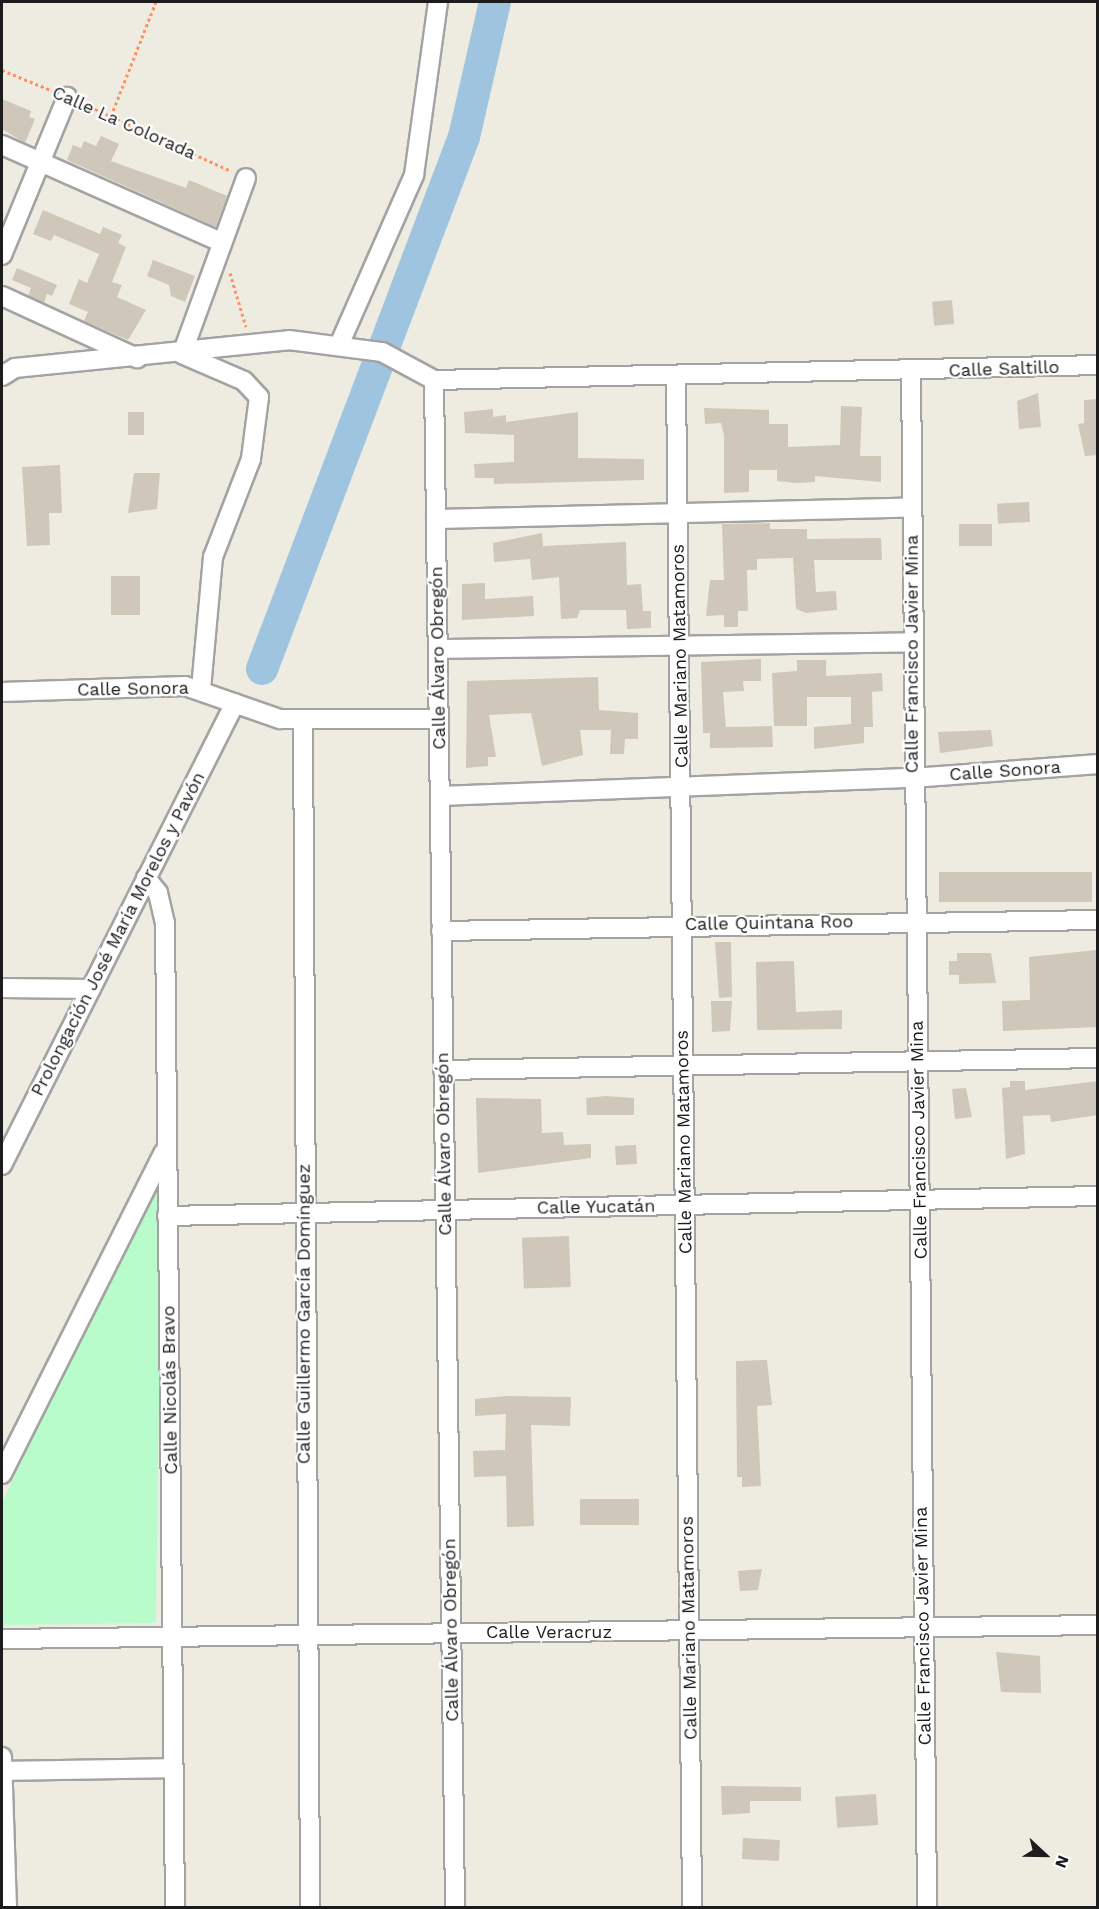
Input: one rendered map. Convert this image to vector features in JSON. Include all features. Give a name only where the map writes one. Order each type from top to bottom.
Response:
[{"type":"street","points":[[340,343],[414,175],[438,2]]},
{"type":"street","points":[[2,255],[68,97]]},
{"type":"street","points":[[2,145],[221,242]]},
{"type":"street","points":[[182,354],[246,178]]},
{"type":"street","points":[[2,296],[138,359]]},
{"type":"street","points":[[6,369],[138,359],[289,340],[340,343],[382,352],[434,380]]},
{"type":"street","points":[[182,354],[244,381],[259,396],[251,459],[213,557],[201,689]]},
{"type":"street","name":"Calle Saltillo","points":[[434,380],[911,372],[1098,365]]},
{"type":"street","name":"Calle Francisco Javier Mina","points":[[911,372],[913,778],[927,1908]]},
{"type":"street","name":"Calle Mariano Matamoros","points":[[676,376],[692,1908]]},
{"type":"street","name":"Calle Álvaro Obregón","points":[[434,380],[455,1908]]},
{"type":"street","points":[[436,519],[912,507]]},
{"type":"street","points":[[438,649],[912,642]]},
{"type":"street","name":"Calle Sonora","points":[[2,692],[201,689],[235,703],[303,721],[439,719]]},
{"type":"street","name":"Prolongación José María Morelos y Pavón","points":[[2,1165],[235,703]]},
{"type":"street","name":"Calle Guillermo García Domínguez","points":[[303,721],[303,1213],[310,1908]]},
{"type":"street","name":"Calle Sonora","points":[[440,796],[681,785],[913,778],[1098,764]]},
{"type":"street","name":"Calle Nicolás Bravo","points":[[146,878],[158,893],[165,923],[175,1908]]},
{"type":"street","name":"Calle Quintana Roo","points":[[441,931],[682,924],[1098,920]]},
{"type":"street","points":[[2,988],[91,989]]},
{"type":"street","points":[[443,1070],[1098,1058]]},
{"type":"street","points":[[2,1474],[166,1148]]},
{"type":"street","name":"Calle Yucatán","points":[[168,1216],[1098,1196]]},
{"type":"street","name":"Calle Veracruz","points":[[2,1639],[307,1637],[923,1625],[1098,1625]]},
{"type":"street","points":[[8,1908],[3,1764],[173,1768]]},
{"type":"path","points":[[111,116],[156,2]]},
{"type":"path","name":"Calle La Colorada","points":[[2,70],[111,116],[246,178]]},
{"type":"path","points":[[221,242],[251,345]]},
{"type":"green space","points":[[162,1165],[156,1623],[2,1625],[2,1503]]},
{"type":"building","points":[[2,99],[31,111],[29,117],[35,119],[25,143],[2,129]]},
{"type":"building","points":[[101,136],[119,144],[111,161],[186,188],[189,180],[227,196],[216,227],[67,160],[73,145],[81,148],[84,141],[96,146]]},
{"type":"building","points":[[43,210],[100,234],[103,227],[122,235],[118,243],[126,247],[112,282],[122,285],[117,297],[146,310],[128,340],[84,321],[88,312],[69,304],[79,279],[87,283],[99,254],[54,235],[51,241],[33,234]]},
{"type":"building","points":[[153,260],[195,276],[185,302],[171,296],[169,285],[147,276]]},
{"type":"building","points":[[17,268],[57,285],[52,296],[47,294],[44,303],[28,296],[31,288],[12,280]]},
{"type":"building","points":[[952,300],[954,324],[934,326],[932,302]]},
{"type":"building","points":[[1038,393],[1041,427],[1019,429],[1017,401]]},
{"type":"building","points":[[1098,399],[1098,455],[1085,456],[1078,424],[1084,423],[1084,400]]},
{"type":"building","points":[[841,406],[862,407],[860,456],[881,456],[881,482],[815,476],[815,482],[796,483],[777,481],[777,470],[749,470],[749,492],[724,493],[724,435],[721,423],[705,424],[704,408],[769,410],[769,424],[788,424],[788,447],[840,445]]},
{"type":"building","points":[[493,409],[493,417],[506,415],[506,422],[578,412],[578,458],[644,459],[644,480],[494,484],[494,478],[475,478],[474,464],[514,462],[514,435],[465,433],[464,412]]},
{"type":"building","points":[[128,412],[144,412],[144,435],[128,435]]},
{"type":"building","points":[[60,465],[62,513],[49,513],[50,545],[27,546],[22,467]]},
{"type":"building","points":[[134,473],[160,473],[157,509],[128,513]]},
{"type":"building","points":[[1029,502],[1030,522],[998,524],[997,504]]},
{"type":"building","points":[[770,523],[770,529],[807,529],[807,539],[881,538],[882,560],[814,560],[816,592],[836,591],[837,610],[806,613],[796,609],[793,558],[757,559],[757,570],[747,570],[748,611],[738,611],[738,627],[724,627],[724,615],[706,616],[710,580],[724,580],[722,524]]},
{"type":"building","points":[[959,524],[992,524],[992,546],[959,546]]},
{"type":"building","points":[[542,533],[543,546],[626,542],[627,585],[641,584],[643,611],[651,611],[651,628],[627,629],[626,610],[580,610],[577,618],[561,619],[559,577],[532,580],[530,559],[494,562],[493,543]]},
{"type":"building","points":[[111,576],[140,576],[140,615],[111,615]]},
{"type":"building","points":[[485,583],[485,599],[533,596],[534,616],[462,620],[462,584]]},
{"type":"building","points":[[761,659],[761,681],[743,681],[744,691],[723,692],[726,727],[772,726],[773,747],[710,748],[710,733],[703,733],[701,662]]},
{"type":"building","points":[[797,660],[826,660],[826,676],[882,673],[883,691],[872,692],[873,727],[864,727],[864,743],[814,749],[814,727],[851,724],[851,697],[807,697],[807,726],[774,726],[772,673],[797,671]]},
{"type":"building","points":[[598,677],[599,710],[638,713],[638,739],[625,739],[624,754],[610,754],[611,730],[580,730],[583,755],[542,766],[531,713],[489,715],[496,757],[488,757],[488,766],[466,768],[467,681]]},
{"type":"building","points":[[991,730],[993,746],[940,753],[938,732]]},
{"type":"building","points":[[939,872],[1092,872],[1092,902],[939,902]]},
{"type":"building","points":[[715,942],[731,942],[732,997],[719,998]]},
{"type":"building","points":[[1096,950],[1098,1027],[1003,1031],[1002,1001],[1030,1000],[1029,957]]},
{"type":"building","points":[[957,953],[991,953],[996,983],[959,984],[959,975],[949,975],[949,961],[957,961]]},
{"type":"building","points":[[794,961],[796,1012],[842,1010],[842,1029],[757,1030],[756,962]]},
{"type":"building","points":[[711,1001],[732,1001],[730,1031],[712,1032]]},
{"type":"building","points":[[1010,1081],[1025,1081],[1025,1090],[1098,1081],[1098,1115],[1051,1122],[1050,1115],[1023,1116],[1025,1154],[1006,1159],[1002,1088],[1010,1087]]},
{"type":"building","points":[[966,1088],[972,1117],[955,1119],[952,1089]]},
{"type":"building","points":[[605,1096],[634,1098],[634,1115],[587,1115],[586,1098]]},
{"type":"building","points":[[476,1098],[541,1099],[542,1133],[563,1132],[564,1145],[591,1144],[591,1158],[478,1173]]},
{"type":"building","points":[[636,1145],[637,1164],[616,1165],[615,1146]]},
{"type":"building","points":[[569,1236],[571,1287],[524,1289],[522,1238]]},
{"type":"building","points":[[767,1360],[772,1405],[757,1406],[761,1486],[742,1487],[742,1477],[737,1477],[736,1361]]},
{"type":"building","points":[[506,1396],[571,1397],[570,1426],[531,1425],[534,1526],[507,1527],[506,1476],[474,1477],[473,1451],[505,1450],[506,1414],[475,1416],[475,1399]]},
{"type":"building","points":[[580,1499],[639,1499],[639,1525],[580,1525]]},
{"type":"building","points":[[762,1569],[758,1590],[740,1591],[738,1571]]},
{"type":"building","points":[[996,1652],[1040,1656],[1041,1693],[1001,1692]]},
{"type":"building","points":[[721,1786],[801,1787],[801,1801],[750,1801],[750,1813],[722,1815]]},
{"type":"building","points":[[876,1794],[878,1825],[837,1828],[835,1797]]},
{"type":"building","points":[[743,1838],[780,1840],[779,1861],[742,1859]]},
{"type":"waterway","points":[[262,669],[464,137],[495,2]]}]
